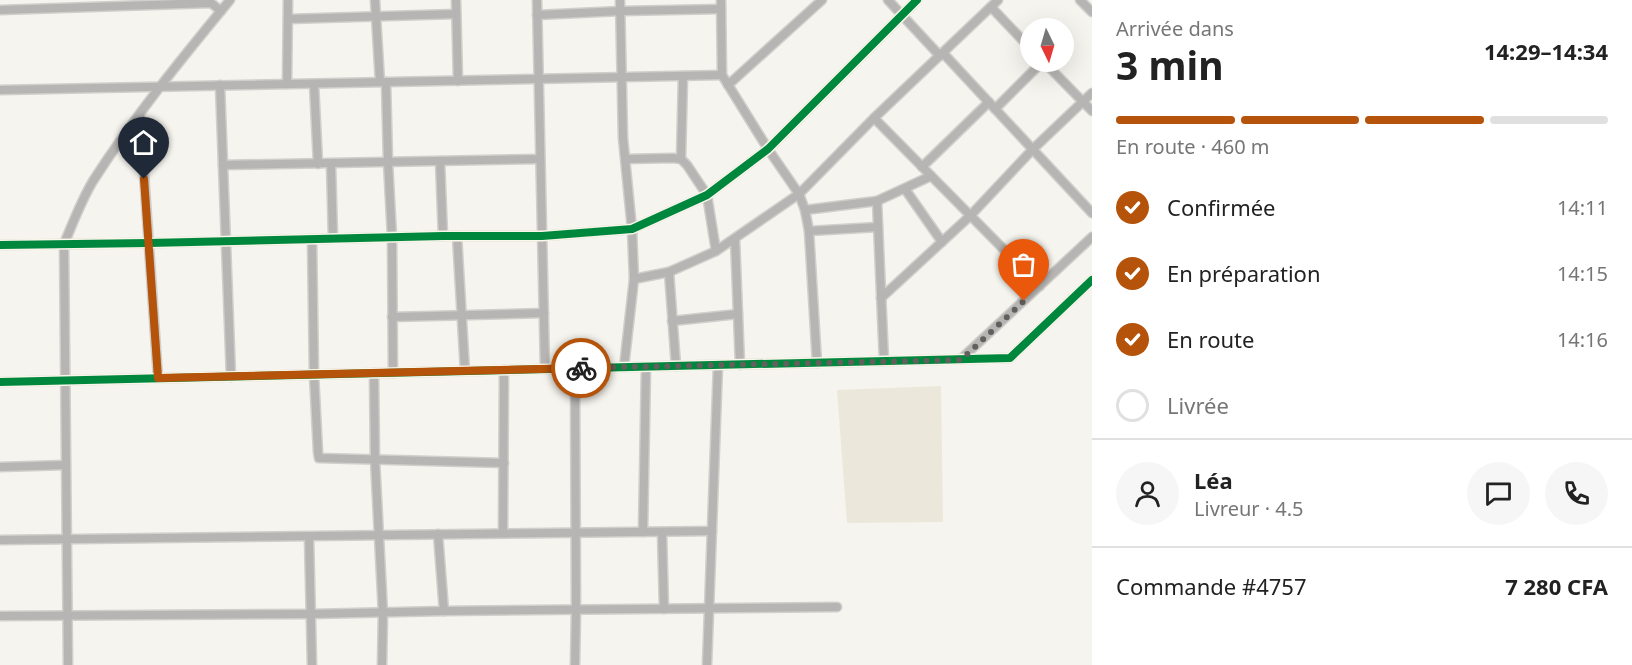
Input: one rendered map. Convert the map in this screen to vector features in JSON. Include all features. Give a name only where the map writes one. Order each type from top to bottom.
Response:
[{"type":"street","points":[[68,665],[64,244],[76,214],[93,182],[160,87],[230,0]]},
{"type":"street","points":[[287,84],[288,0]]},
{"type":"street","points":[[375,0],[383,82],[392,237],[393,373]]},
{"type":"street","points":[[456,0],[458,81]]},
{"type":"street","points":[[537,0],[545,369]]},
{"type":"street","points":[[620,0],[623,138],[632,229],[634,279],[624,367]]},
{"type":"street","points":[[728,85],[822,0]]},
{"type":"street","points":[[888,0],[1092,213]]},
{"type":"street","points":[[0,245],[542,236],[632,229],[707,195],[768,149],[917,0]]},
{"type":"street","points":[[634,279],[669,272],[716,251],[799,194],[874,118],[998,0]]},
{"type":"street","points":[[1080,0],[1092,12]]},
{"type":"street","points":[[0,10],[35,4],[211,2],[221,11]]},
{"type":"street","points":[[537,15],[721,5],[722,75],[799,194],[805,210],[809,231],[818,363]]},
{"type":"street","points":[[990,7],[1020,38]]},
{"type":"street","points":[[288,19],[456,14]]},
{"type":"street","points":[[922,167],[1031,72]]},
{"type":"street","points":[[1053,72],[1092,111]]},
{"type":"street","points":[[0,90],[722,75]]},
{"type":"street","points":[[681,159],[682,76]]},
{"type":"street","points":[[314,84],[318,164]]},
{"type":"street","points":[[220,85],[231,377]]},
{"type":"street","points":[[881,297],[970,216],[1033,149],[1092,93]]},
{"type":"street","points":[[140,114],[158,378]]},
{"type":"street","points":[[874,118],[1040,286]]},
{"type":"street","points":[[223,165],[540,159]]},
{"type":"street","points":[[626,159],[681,159],[687,165],[707,195],[716,251]]},
{"type":"street","points":[[440,161],[443,236]]},
{"type":"street","points":[[331,164],[333,238]]},
{"type":"street","points":[[805,210],[877,201],[931,176]]},
{"type":"street","points":[[904,189],[942,242]]},
{"type":"street","points":[[877,201],[884,361]]},
{"type":"street","points":[[809,231],[878,227]]},
{"type":"street","points":[[457,236],[465,371]]},
{"type":"street","points":[[961,360],[1092,237]]},
{"type":"street","points":[[312,239],[314,375],[319,458],[504,463]]},
{"type":"street","points":[[735,239],[740,365]]},
{"type":"street","points":[[669,272],[676,366]]},
{"type":"street","points":[[0,382],[1010,358],[1092,280]]},
{"type":"street","points":[[392,317],[544,313]]},
{"type":"street","points":[[672,321],[738,314]]},
{"type":"street","points":[[707,665],[718,365]]},
{"type":"street","points":[[642,532],[646,367]]},
{"type":"street","points":[[575,369],[575,665]]},
{"type":"street","points":[[503,533],[504,370]]},
{"type":"street","points":[[374,373],[375,460],[383,613],[382,665]]},
{"type":"street","points":[[0,467],[66,465]]},
{"type":"street","points":[[0,540],[712,531]]},
{"type":"street","points":[[662,532],[664,609]]},
{"type":"street","points":[[438,534],[444,611]]},
{"type":"street","points":[[309,537],[312,665]]},
{"type":"street","points":[[0,616],[837,607]]},
{"type":"shaded area","points":[[941,386],[943,522],[847,523],[837,390]]},
{"type":"cycle path","points":[[0,245],[542,236],[632,229],[707,195],[768,149],[917,0]]},
{"type":"cycle path","points":[[0,382],[1010,358],[1092,280]]},
{"type":"way so far","points":[[581,368],[961,360],[1024,301]]},
{"type":"route","points":[[144,179],[158,378],[581,368]]}]
